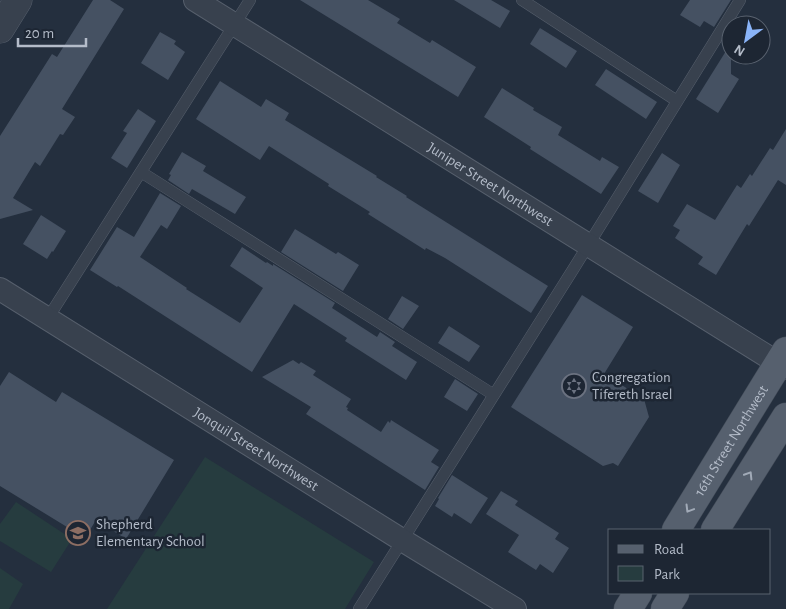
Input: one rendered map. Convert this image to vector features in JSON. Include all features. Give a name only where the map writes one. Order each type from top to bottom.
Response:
[{"type":"main road","name":"16th Street Northwest","points":[[677,529],[783,361]]},
{"type":"main road","points":[[715,529],[786,417]]},
{"type":"main road","points":[[628,609],[637,594]]},
{"type":"main road","points":[[665,609],[674,594]]},
{"type":"street","points":[[0,29],[18,0]]},
{"type":"street","name":"Juniper Street Northwest","points":[[195,0],[589,244],[783,361]]},
{"type":"street","name":"Jonquil Street Northwest","points":[[0,288],[515,609]]},
{"type":"lane","points":[[48,318],[250,0]]},
{"type":"lane","points":[[522,0],[678,101]]},
{"type":"lane","points":[[358,609],[589,244],[740,0]]},
{"type":"lane","points":[[141,172],[494,395]]},
{"type":"green space","points":[[205,457],[374,562],[345,609],[107,609]]},
{"type":"green space","points":[[16,502],[72,539],[51,572],[0,541],[0,524]]},
{"type":"green space","points":[[0,568],[23,584],[9,609],[0,609]]},
{"type":"building","points":[[93,0],[110,0],[124,9],[62,109],[75,117],[63,135],[60,134],[40,166],[35,162],[13,198],[33,210],[0,219],[0,136],[52,54],[57,57]]},
{"type":"building","points":[[300,0],[368,0],[400,19],[397,23],[430,43],[432,40],[476,67],[458,97]]},
{"type":"building","points":[[454,0],[491,0],[510,11],[500,28]]},
{"type":"building","points":[[690,0],[731,0],[714,27],[704,21],[700,27],[680,15]]},
{"type":"building","points":[[540,28],[577,51],[566,68],[530,44]]},
{"type":"building","points":[[160,32],[176,41],[174,44],[185,52],[168,80],[141,63]]},
{"type":"building","points":[[721,59],[721,65],[731,65],[731,74],[739,79],[718,113],[696,99]]},
{"type":"building","points":[[606,69],[657,102],[646,119],[595,85]]},
{"type":"building","points":[[220,81],[261,107],[266,99],[289,113],[285,120],[377,176],[406,197],[548,286],[531,313],[445,258],[426,248],[425,250],[368,214],[370,212],[269,146],[260,160],[196,119]]},
{"type":"building","points":[[502,88],[534,108],[533,110],[562,127],[558,135],[600,161],[602,157],[619,167],[601,194],[484,117]]},
{"type":"building","points":[[138,109],[156,121],[127,168],[111,158],[127,133],[123,131]]},
{"type":"building","points":[[786,129],[786,185],[778,180],[749,226],[747,224],[716,275],[698,264],[703,257],[675,238],[680,230],[673,226],[687,204],[715,220],[737,185],[741,188],[750,174],[752,176],[770,148],[773,150]]},
{"type":"building","points":[[182,152],[206,166],[203,171],[246,197],[235,214],[192,189],[189,194],[168,180],[171,175],[169,174]]},
{"type":"building","points":[[662,153],[680,165],[658,203],[638,191]]},
{"type":"building","points":[[160,193],[181,206],[167,229],[161,225],[140,257],[240,323],[263,288],[230,266],[242,247],[335,303],[332,308],[377,337],[380,332],[395,342],[392,346],[417,362],[406,380],[345,341],[347,338],[294,304],[252,372],[90,270],[117,227],[134,237]]},
{"type":"building","points":[[41,215],[66,231],[47,259],[23,244]]},
{"type":"building","points":[[295,229],[336,254],[338,252],[359,265],[343,291],[281,252]]},
{"type":"building","name":"Congregation Tifereth Israel","points":[[582,295],[633,327],[604,374],[644,399],[649,417],[618,466],[613,463],[603,466],[511,407]]},
{"type":"building","points":[[402,296],[419,306],[403,329],[388,319]]},
{"type":"building","points":[[449,326],[480,346],[469,362],[438,343]]},
{"type":"building","points":[[293,360],[299,364],[301,362],[316,371],[313,375],[351,399],[346,407],[348,408],[347,410],[381,432],[388,421],[390,423],[391,420],[439,450],[431,462],[439,467],[425,490],[306,414],[311,407],[262,377]]},
{"type":"building","points":[[9,372],[56,402],[62,392],[174,460],[126,539],[96,520],[85,538],[0,486],[0,386]]},
{"type":"building","points":[[455,379],[478,394],[467,411],[444,397]]},
{"type":"building","points":[[452,475],[488,498],[471,524],[454,513],[452,517],[435,506]]},
{"type":"building","points":[[501,491],[518,501],[515,505],[559,533],[555,539],[569,548],[553,573],[540,564],[536,570],[508,552],[519,535],[486,514]]},
{"type":"place","name":"Congregation Tifereth Israel","points":[[574,386]]},
{"type":"place","name":"Shepherd Elementary School","points":[[78,533]]}]
